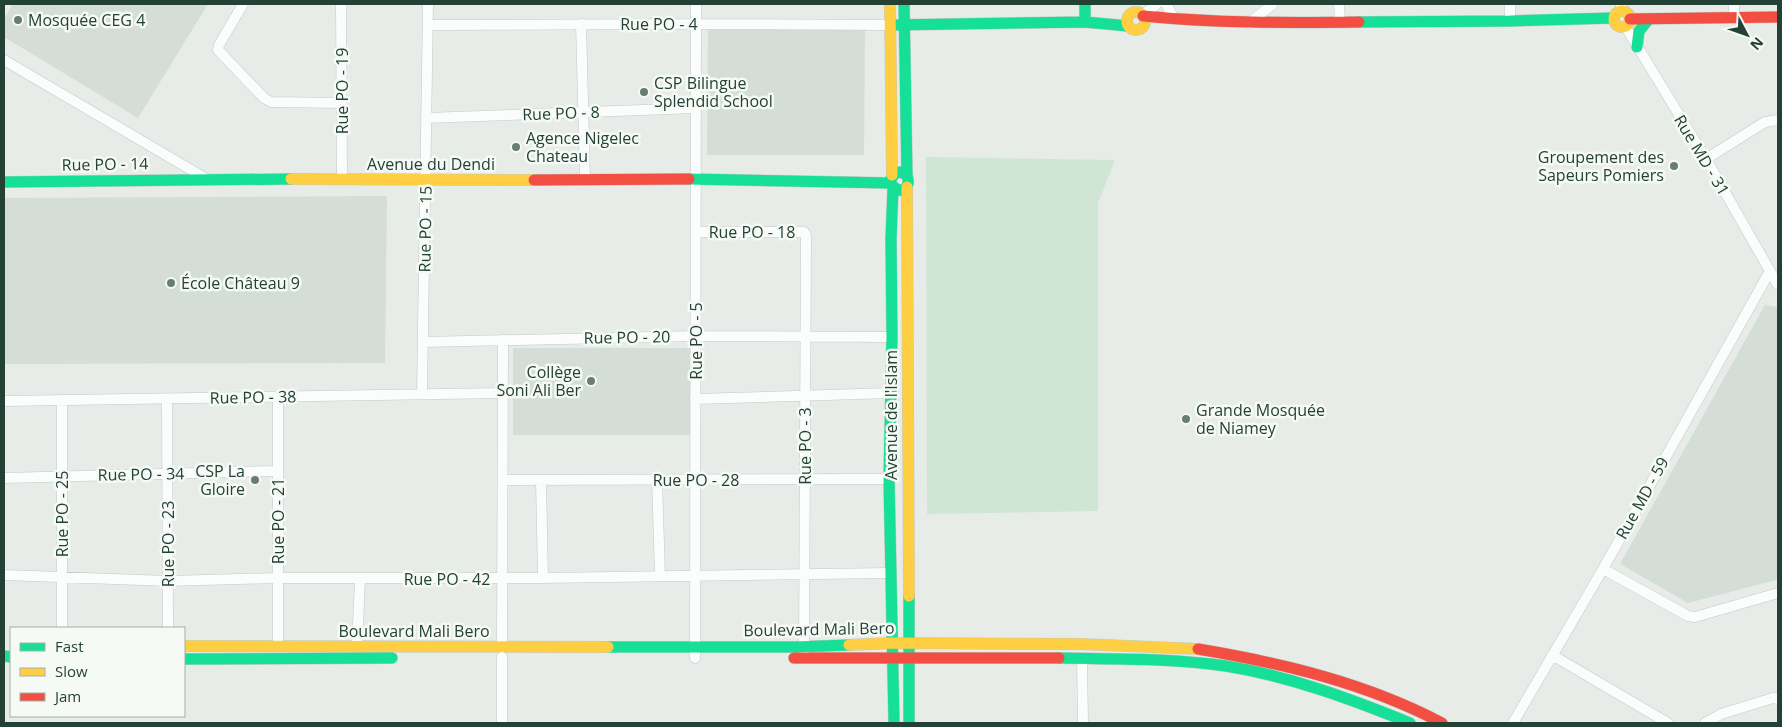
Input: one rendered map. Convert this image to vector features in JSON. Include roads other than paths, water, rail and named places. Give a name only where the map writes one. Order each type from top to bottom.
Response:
[{"type":"main road","name":"Avenue de l'Islam","points":[[890,4],[892,338],[889,480],[894,723]]},
{"type":"main road","points":[[904,4],[907,175],[909,179],[907,187],[899,191],[892,182],[900,172],[907,175]]},
{"type":"main road","points":[[1085,4],[1085,22]]},
{"type":"main road","points":[[1137,15],[1192,21],[1249,23],[1510,21],[1619,11],[1617,26],[1649,19],[1778,17]]},
{"type":"main road","points":[[891,25],[1085,22],[1137,15],[1192,21]]},
{"type":"main road","points":[[1637,47],[1636,38],[1638,32],[1649,19]]},
{"type":"main road","name":"Avenue du Dendi","points":[[206,179],[696,179],[892,182]]},
{"type":"main road","name":"Rue PO - 14","points":[[4,182],[206,179]]},
{"type":"main road","name":"Avenue de l'Islam","points":[[907,187],[909,723]]},
{"type":"main road","name":"Boulevard Mali Bero","points":[[804,652],[892,643],[1119,645],[1194,648],[1267,661],[1320,674],[1378,694],[1442,723]]},
{"type":"main road","points":[[1118,660],[1119,645]]},
{"type":"main road","name":"Boulevard Mali Bero","points":[[185,646],[357,646],[502,652]]},
{"type":"main road","name":"Boulevard Mali Bero","points":[[185,659],[502,652],[804,652],[892,658],[1082,658],[1200,663],[1255,672],[1317,689],[1368,706],[1410,723]]},
{"type":"street","points":[[243,4],[219,45],[218,50],[264,98],[271,102],[341,103]]},
{"type":"street","name":"Rue PO - 19","points":[[341,4],[342,180]]},
{"type":"street","name":"Rue PO - 15","points":[[422,394],[428,4]]},
{"type":"street","name":"Rue PO - 5","points":[[695,652],[696,4]]},
{"type":"street","points":[[1137,15],[1157,4]]},
{"type":"street","points":[[1166,4],[1174,18]]},
{"type":"street","points":[[1249,23],[1273,4]]},
{"type":"street","points":[[1339,4],[1340,22]]},
{"type":"street","points":[[1510,4],[1510,21]]},
{"type":"street","points":[[1734,4],[1734,17]]},
{"type":"street","name":"Rue MD - 31","points":[[1628,23],[1637,47],[1706,159],[1778,285]]},
{"type":"street","points":[[581,24],[585,180]]},
{"type":"street","name":"Rue PO - 4","points":[[428,25],[891,25]]},
{"type":"street","points":[[4,60],[206,179]]},
{"type":"street","name":"Rue PO - 8","points":[[426,118],[696,108]]},
{"type":"street","points":[[1706,159],[1765,122],[1778,120]]},
{"type":"street","name":"Rue PO - 18","points":[[696,232],[804,232],[806,235]]},
{"type":"street","name":"Rue PO - 3","points":[[804,652],[806,235]]},
{"type":"street","name":"Rue MD - 59","points":[[1513,723],[1603,568],[1770,271]]},
{"type":"street","name":"Rue PO - 20","points":[[423,342],[696,336],[892,338]]},
{"type":"street","points":[[502,340],[502,723]]},
{"type":"street","name":"Rue PO - 38","points":[[4,401],[503,393]]},
{"type":"street","points":[[696,399],[891,393]]},
{"type":"street","name":"Rue PO - 21","points":[[278,396],[278,646]]},
{"type":"street","name":"Rue PO - 23","points":[[168,399],[168,627]]},
{"type":"street","name":"Rue PO - 25","points":[[62,400],[62,627]]},
{"type":"street","name":"Rue PO - 34","points":[[4,478],[278,471]]},
{"type":"street","name":"Rue PO - 28","points":[[502,480],[889,480]]},
{"type":"street","points":[[541,480],[543,578]]},
{"type":"street","points":[[657,480],[660,576]]},
{"type":"street","points":[[1603,568],[1688,616],[1695,616],[1778,593]]},
{"type":"street","name":"Rue PO - 42","points":[[4,574],[168,581],[278,578],[360,580],[890,573]]},
{"type":"street","points":[[357,646],[360,580]]},
{"type":"street","points":[[1552,654],[1668,723]]},
{"type":"street","points":[[1082,658],[1083,723]]},
{"type":"street","points":[[1705,723],[1721,714],[1773,698],[1778,699]]},
{"type":"place","name":"Mosquée CEG 4","points":[[18,20]]},
{"type":"place","name":"CSP Bilingue Splendid School","points":[[644,92]]},
{"type":"place","name":"Agence Nigelec Chateau","points":[[516,147]]},
{"type":"place","name":"Groupement des Sapeurs Pomiers","points":[[1674,166]]},
{"type":"place","name":"École Château 9","points":[[171,283]]},
{"type":"place","name":"Collège Soni Ali Ber","points":[[591,381]]},
{"type":"place","name":"Grande Mosquée de Niamey","points":[[1186,419]]},
{"type":"place","name":"CSP La Gloire","points":[[255,480]]}]
